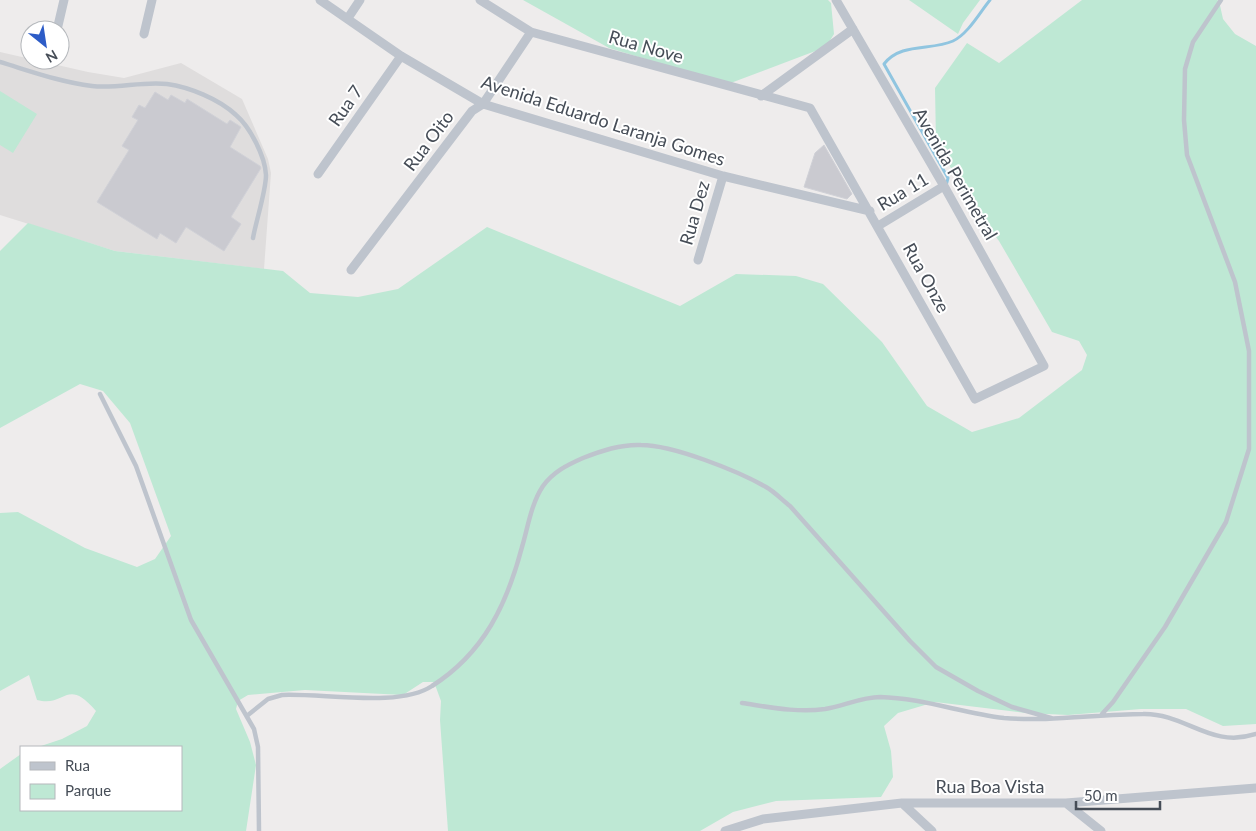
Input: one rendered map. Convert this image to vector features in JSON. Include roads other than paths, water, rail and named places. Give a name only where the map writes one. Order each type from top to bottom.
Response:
[{"type":"street","points":[[59,20],[64,0]]},
{"type":"street","points":[[144,34],[152,0]]},
{"type":"street","name":"Avenida Eduardo Laranja Gomes","points":[[320,0],[401,56],[483,104],[723,176],[870,211]]},
{"type":"street","points":[[348,18],[360,0]]},
{"type":"street","name":"Rua Nove","points":[[480,0],[531,32],[810,108]]},
{"type":"street","name":"Avenida Perimetral","points":[[836,0],[944,186],[1044,366]]},
{"type":"street","points":[[761,96],[853,29]]},
{"type":"street","name":"Rua Oito","points":[[351,270],[472,110],[483,104],[531,32]]},
{"type":"street","name":"Rua 7","points":[[318,174],[401,56]]},
{"type":"street","name":"Rua Onze","points":[[810,108],[975,399],[1044,366]]},
{"type":"street","name":"Rua Dez","points":[[698,260],[723,176]]},
{"type":"street","name":"Rua 11","points":[[878,226],[944,186]]},
{"type":"street","name":"Rua Boa Vista","points":[[725,831],[763,819],[902,803],[1066,803],[1256,788]]},
{"type":"street","points":[[902,803],[932,831]]},
{"type":"street","points":[[1066,803],[1101,831]]},
{"type":"lane","points":[[1102,714],[1113,702],[1165,627],[1226,522],[1249,449],[1249,351],[1234,282],[1187,154],[1184,120],[1185,69],[1193,42],[1221,0]]},
{"type":"lane","points":[[0,62],[49,77],[91,86],[111,87],[165,84],[177,86],[188,89],[236,114],[259,151],[266,175],[253,238]]},
{"type":"lane","points":[[100,394],[136,466],[191,620],[248,715],[258,747],[258,831]]},
{"type":"lane","points":[[248,715],[268,699],[282,695],[395,698],[414,694],[432,687],[481,642],[500,612],[512,586],[535,502],[543,486],[554,474],[602,450],[641,445],[676,451],[743,475],[768,488],[790,506],[910,641],[936,667],[978,691],[1012,707],[1051,718]]},
{"type":"lane","points":[[742,703],[790,710],[824,709],[879,697],[1003,718],[1147,714],[1167,717],[1212,736],[1233,738],[1256,734]]},
{"type":"waterway","points":[[946,186],[948,178],[884,64],[891,57],[899,53],[944,44],[958,38],[969,28],[990,0]]}]
